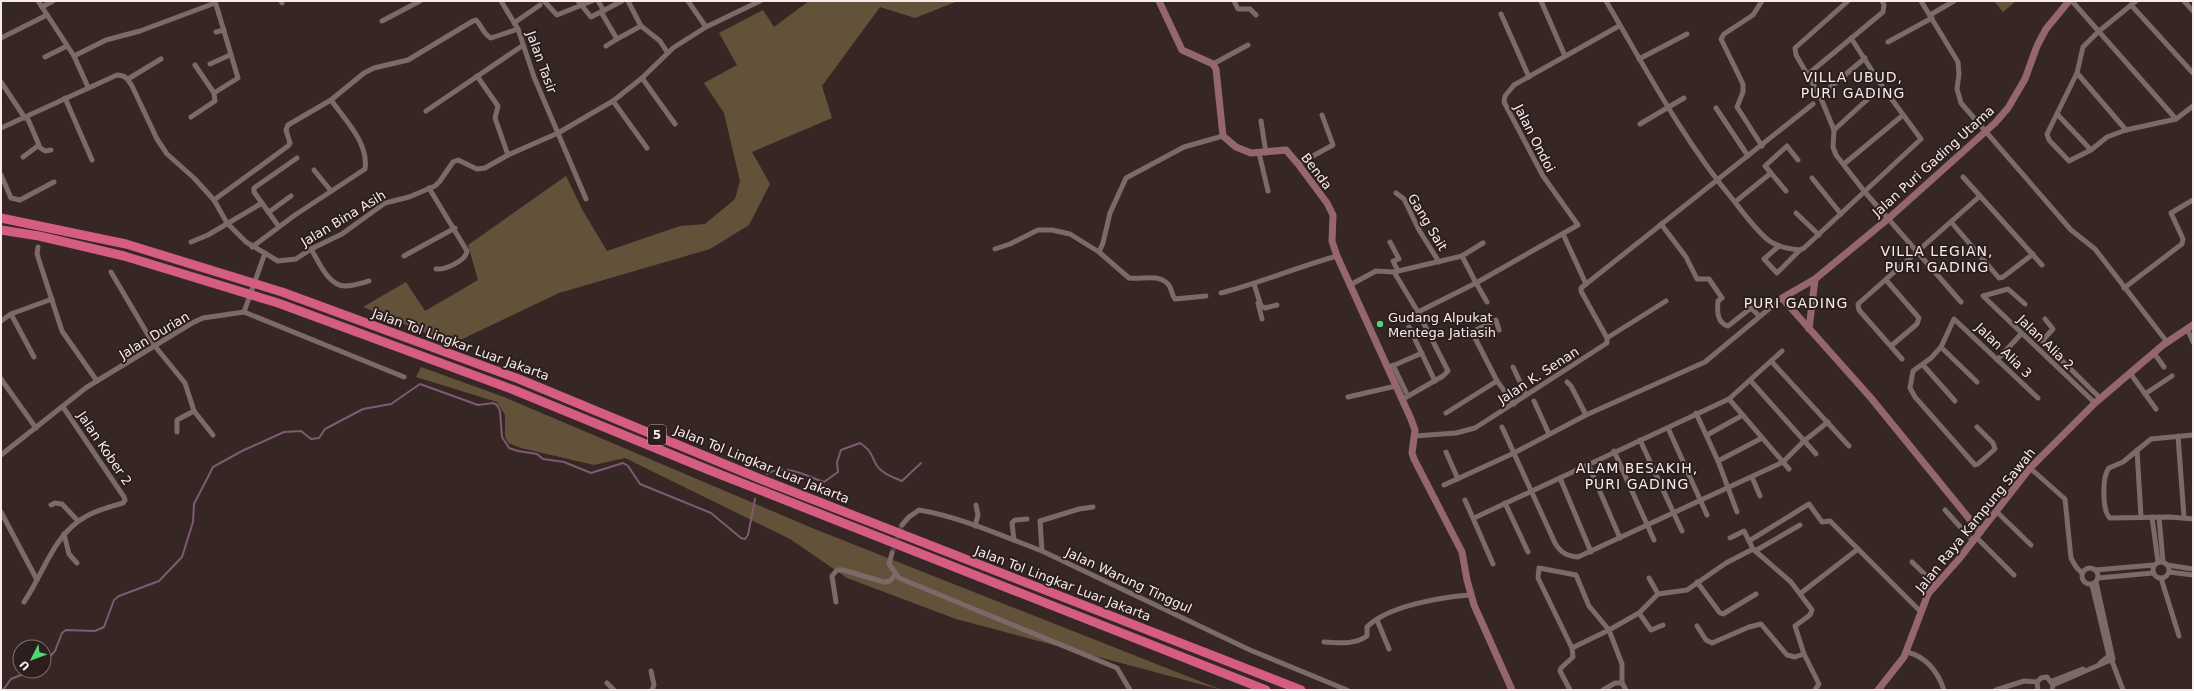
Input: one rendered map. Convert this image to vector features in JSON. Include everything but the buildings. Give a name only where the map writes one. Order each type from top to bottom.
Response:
[{"type":"highway","name":"Jalan Tol Lingkar Luar Jakarta","points":[[1,218],[126,244],[282,292],[533,384],[763,480],[1301,690]]},
{"type":"highway","name":"Jalan Tol Lingkar Luar Jakarta","points":[[1,230],[39,236],[124,256],[278,303],[514,390],[730,479],[1266,690]]},
{"type":"street","points":[[38,1],[74,56],[88,87]]},
{"type":"street","points":[[42,7],[53,1]]},
{"type":"street","points":[[382,21],[420,1]]},
{"type":"street","name":"Jalan Tasir","points":[[502,1],[518,29],[522,46],[586,199]]},
{"type":"street","points":[[514,23],[542,3],[557,15],[580,3],[592,1]]},
{"type":"street","points":[[598,1],[602,12],[617,39]]},
{"type":"street","points":[[580,3],[589,16],[602,12],[622,1]]},
{"type":"street","points":[[628,1],[641,26],[660,41],[667,52]]},
{"type":"street","points":[[688,1],[706,27]]},
{"type":"street","name":"Jalan Bina Asih","points":[[128,79],[166,154],[184,168],[214,200],[227,223],[252,247],[265,253],[273,260],[282,262],[296,259],[310,248],[348,230],[385,202],[409,197],[429,188],[440,181],[453,162],[458,160],[472,168],[480,169],[558,133],[613,101],[642,78],[667,52],[706,27],[760,1]]},
{"type":"street","points":[[1099,252],[1103,243],[1110,213],[1126,178],[1184,147],[1222,136],[1216,69],[1212,64],[1182,50],[1159,1]]},
{"type":"street","points":[[1234,1],[1238,9],[1250,9],[1256,15]]},
{"type":"street","points":[[1541,1],[1565,56]]},
{"type":"street","points":[[1606,1],[1619,26],[1668,108],[1716,181],[1755,227],[1769,241],[1779,246],[1800,250]]},
{"type":"street","points":[[1762,1],[1753,15],[1724,34],[1721,40],[1743,84],[1743,92],[1737,107],[1762,146]]},
{"type":"street","points":[[1848,1],[1796,47],[1796,55],[1820,96],[1834,130],[1833,147],[1836,154],[1865,191],[1960,302]]},
{"type":"street","points":[[1807,75],[1883,12],[1884,5],[1882,1]]},
{"type":"street","points":[[1921,1],[1958,62],[1959,74],[1957,89],[1961,103],[1985,133],[2071,230],[2095,249],[2167,342]]},
{"type":"street","points":[[1888,42],[1931,17],[1954,1]]},
{"type":"street","name":"Jalan Puri Gading Utama","points":[[1782,298],[1815,279],[1889,218],[1985,133],[2008,108],[2025,79],[2037,46],[2046,29],[2069,1]]},
{"type":"street","points":[[2072,1],[2176,119]]},
{"type":"street","points":[[2136,1],[2098,32],[2083,47],[2077,73],[2057,114],[2048,137],[2066,160],[2074,160],[2091,150],[2107,137],[2126,130],[2176,119],[2193,106]]},
{"type":"street","points":[[2184,1],[2193,11]]},
{"type":"street","points":[[74,56],[106,40],[140,31],[215,2],[238,78],[214,93]]},
{"type":"street","points":[[2131,5],[2193,73]]},
{"type":"street","points":[[1501,14],[1529,77]]},
{"type":"street","points":[[1,38],[47,15]]},
{"type":"street","points":[[214,200],[288,146],[290,143],[286,130],[288,125],[331,100],[364,73],[374,68],[408,60],[473,20],[479,22],[487,36],[491,38],[518,29]]},
{"type":"street","points":[[606,46],[641,26]]},
{"type":"street","name":"Jalan Ondoi","points":[[1563,234],[1578,225],[1576,220],[1543,176],[1504,102],[1505,96],[1509,90],[1529,77],[1619,26]]},
{"type":"street","points":[[216,32],[224,30]]},
{"type":"street","points":[[1639,58],[1687,34]]},
{"type":"street","points":[[1779,246],[1764,259],[1777,273],[1921,139],[1882,86],[1851,38]]},
{"type":"street","points":[[1212,64],[1248,45]]},
{"type":"street","points":[[45,57],[67,46]]},
{"type":"street","points":[[426,111],[522,46]]},
{"type":"street","points":[[210,64],[230,55]]},
{"type":"street","points":[[1820,96],[1865,58]]},
{"type":"street","points":[[1,128],[26,118],[88,87],[117,75],[128,79],[161,59]]},
{"type":"street","points":[[191,117],[215,102],[214,93],[195,65]]},
{"type":"street","points":[[2077,73],[2126,130]]},
{"type":"street","points":[[477,76],[498,106],[495,118],[508,155]]},
{"type":"street","points":[[642,78],[675,124]]},
{"type":"street","points":[[1,82],[26,118],[39,146],[45,151],[51,150]]},
{"type":"street","points":[[1834,130],[1882,86]]},
{"type":"street","points":[[65,98],[92,160]]},
{"type":"street","points":[[1640,124],[1684,98]]},
{"type":"street","points":[[252,247],[366,168],[364,153],[360,142],[331,100]]},
{"type":"street","points":[[613,101],[647,148]]},
{"type":"street","points":[[1666,301],[1607,338],[1581,291],[1586,284],[1762,146],[1813,104]]},
{"type":"street","points":[[1716,108],[1748,156]]},
{"type":"street","points":[[1844,164],[1903,114]]},
{"type":"street","points":[[2057,114],[2091,150]]},
{"type":"street","points":[[1298,164],[1333,145],[1322,115]]},
{"type":"street","points":[[1261,121],[1262,153],[1268,191]]},
{"type":"street","name":"Benda","points":[[1222,136],[1236,147],[1251,153],[1262,153],[1282,149],[1286,150],[1327,203],[1333,215],[1332,240],[1337,256],[1391,367],[1396,386],[1404,395],[1415,436],[1412,453],[1414,459],[1462,552],[1470,595],[1512,690]]},
{"type":"street","points":[[22,157],[39,146]]},
{"type":"street","points":[[1786,191],[1765,166],[1788,146],[1798,160]]},
{"type":"street","points":[[278,224],[254,192],[254,188],[297,158]]},
{"type":"street","points":[[314,170],[331,191]]},
{"type":"street","points":[[1735,202],[1771,173]]},
{"type":"street","points":[[1,175],[11,198],[15,200],[20,200],[54,182]]},
{"type":"street","points":[[1963,177],[2042,265]]},
{"type":"street","points":[[1812,178],[1841,214]]},
{"type":"street","points":[[429,188],[467,249],[467,255],[444,268],[436,269]]},
{"type":"street","name":"Gang Sait","points":[[1396,193],[1404,199],[1418,230],[1439,262]]},
{"type":"street","points":[[269,212],[291,196]]},
{"type":"street","points":[[1902,360],[1858,307],[1858,304],[1952,223],[1980,196]]},
{"type":"street","points":[[2124,288],[2182,244],[2183,239],[2171,213],[2193,200]]},
{"type":"street","points":[[192,242],[208,235],[262,203]]},
{"type":"street","points":[[1796,213],[1819,235]]},
{"type":"street","points":[[1952,223],[1999,278],[2003,277],[2033,254]]},
{"type":"street","points":[[1661,224],[1686,257],[1697,279],[1709,279],[1722,298],[1718,301],[1717,314],[1723,324],[1728,326],[1751,308],[1759,316]]},
{"type":"street","points":[[404,256],[455,228]]},
{"type":"street","points":[[995,249],[1010,244],[1038,230],[1052,230],[1070,234],[1099,252],[1129,278],[1149,276],[1164,281],[1169,285],[1175,298],[1206,296]]},
{"type":"street","points":[[1418,312],[1476,283],[1563,234],[1586,284]]},
{"type":"street","points":[[1390,242],[1399,259],[1393,261],[1396,271],[1448,371],[1436,381],[1404,395],[1391,367],[1422,353]]},
{"type":"street","points":[[1350,285],[1376,271],[1396,271],[1462,256],[1483,243]]},
{"type":"street","points":[[38,247],[37,254],[66,338],[97,381]]},
{"type":"street","points":[[310,248],[333,282],[345,286],[369,281]]},
{"type":"street","points":[[265,253],[245,310],[404,377]]},
{"type":"street","points":[[1221,293],[1254,284],[1304,265],[1337,256]]},
{"type":"street","points":[[1462,256],[1488,302]]},
{"type":"street","points":[[111,272],[154,345],[185,383],[194,411],[213,435]]},
{"type":"street","points":[[1809,329],[1815,279]]},
{"type":"street","points":[[1886,280],[1919,318],[1917,324],[1891,346]]},
{"type":"street","points":[[1254,284],[1262,320]]},
{"type":"street","name":"Jalan Alia 2","points":[[2025,304],[2008,289],[1983,296],[2021,334],[2098,401]]},
{"type":"street","points":[[1444,485],[1514,453],[1586,415],[1705,362],[1782,298],[1876,403],[1977,536],[2014,575]]},
{"type":"street","points":[[1,321],[11,314],[52,299]]},
{"type":"street","points":[[1258,302],[1265,308],[1277,305]]},
{"type":"street","name":"Jalan Durian","points":[[1,455],[97,381],[132,361],[154,345],[203,318],[245,310]]},
{"type":"street","points":[[11,314],[34,357]]},
{"type":"street","name":"Jalan Alia 3","points":[[1941,347],[1954,319],[2038,398]]},
{"type":"street","points":[[2044,319],[2053,329],[2042,341],[2098,401]]},
{"type":"street","points":[[1499,330],[1496,320],[1472,332],[1481,353],[1497,382],[1514,404]]},
{"type":"street","points":[[1409,327],[1436,381]]},
{"type":"street","points":[[2190,327],[2193,342]]},
{"type":"street","name":"Jalan Raya Kampung Sawah","points":[[1878,690],[1907,652],[1924,601],[1935,584],[1977,536],[2030,468],[2098,401],[2167,342],[2190,327]]},
{"type":"street","points":[[1997,360],[2021,334]]},
{"type":"street","name":"Jalan K. Senan","points":[[1415,436],[1456,433],[1475,428],[1607,343],[1607,338]]},
{"type":"street","points":[[1977,382],[1941,347],[1911,375],[1911,392],[1975,465],[1995,449],[1993,443],[1977,427]]},
{"type":"street","points":[[1474,518],[1668,428],[1696,413],[1729,399],[1782,351]]},
{"type":"street","points":[[2154,353],[2164,368]]},
{"type":"street","points":[[1771,361],[1849,446]]},
{"type":"street","points":[[1923,365],[1955,401]]},
{"type":"street","points":[[1513,368],[1526,395]]},
{"type":"street","points":[[2130,373],[2156,409]]},
{"type":"street","points":[[2145,394],[2172,376]]},
{"type":"street","points":[[1,379],[36,428]]},
{"type":"street","points":[[1750,380],[1816,454]]},
{"type":"street","points":[[1446,413],[1497,382]]},
{"type":"street","points":[[1567,382],[1571,386],[1586,415]]},
{"type":"street","points":[[1348,398],[1396,386]]},
{"type":"street","points":[[1729,399],[1789,469]]},
{"type":"street","points":[[1534,401],[1549,434]]},
{"type":"street","name":"Jalan Kober 2","points":[[63,407],[124,497],[123,503],[92,513],[78,521]]},
{"type":"street","points":[[177,432],[177,420],[194,411]]},
{"type":"street","points":[[1696,413],[1718,461],[1737,512]]},
{"type":"street","points":[[1706,435],[1743,415]]},
{"type":"street","points":[[1502,427],[1533,491],[1558,549],[1571,556],[1578,556],[1591,552],[1783,462],[1804,441],[1828,422]]},
{"type":"street","points":[[1668,428],[1707,515]]},
{"type":"street","points":[[2193,435],[2151,439],[2123,462],[2106,472],[2104,480],[2107,515],[2114,519],[2141,517],[2193,519]]},
{"type":"street","points":[[2178,436],[2184,518]]},
{"type":"street","points":[[1718,461],[1762,438]]},
{"type":"street","points":[[1640,440],[1682,531]]},
{"type":"street","points":[[2137,450],[2141,517]]},
{"type":"street","points":[[1446,452],[1458,479]]},
{"type":"street","points":[[1614,452],[1654,540]]},
{"type":"street","points":[[1588,464],[1620,538]]},
{"type":"street","points":[[2030,468],[2064,499],[2071,558],[2076,567],[2082,573],[2084,583],[2153,573],[2161,578],[2179,636]]},
{"type":"street","points":[[1752,477],[1760,496]]},
{"type":"street","points":[[1560,478],[1591,552]]},
{"type":"street","points":[[1465,500],[1493,564]]},
{"type":"street","points":[[24,602],[54,548],[64,534],[78,521],[62,504],[55,503],[51,505]]},
{"type":"street","points":[[1505,503],[1528,552]]},
{"type":"street","points":[[1749,541],[1809,504],[1822,522],[1830,520],[1920,611]]},
{"type":"street","points":[[975,526],[978,515],[976,505]]},
{"type":"street","points":[[1042,551],[1040,521],[1079,509],[1093,507]]},
{"type":"street","name":"Jalan Warung Tinggul","points":[[902,525],[909,517],[920,510],[941,513],[1014,540],[1042,551],[1250,650],[1347,690]]},
{"type":"street","points":[[1945,510],[1977,536]]},
{"type":"street","points":[[1996,511],[2031,545]]},
{"type":"street","points":[[1,512],[37,580]]},
{"type":"street","points":[[2155,517],[2160,563],[2169,572],[2193,575]]},
{"type":"street","points":[[1014,540],[1012,527],[1013,522],[1027,519]]},
{"type":"street","points":[[1572,648],[1639,613],[1658,594],[1681,592],[1800,525]]},
{"type":"street","points":[[1730,538],[1744,532],[1754,550],[1776,568],[1801,593],[1812,612],[1795,626],[1804,654],[1819,684],[1815,690]]},
{"type":"street","points":[[64,534],[69,554],[76,563]]},
{"type":"street","points":[[1801,593],[1858,549]]},
{"type":"street","points":[[892,553],[889,564],[895,575],[1117,668],[1130,690]]},
{"type":"street","points":[[1912,562],[1935,584]]},
{"type":"street","points":[[2082,573],[2088,568],[2095,570],[2160,563],[2193,569]]},
{"type":"street","points":[[2153,573],[2160,563]]},
{"type":"street","points":[[1570,690],[1560,670],[1573,657],[1572,648],[1538,578],[1539,568],[1576,575],[1589,606],[1609,630],[1622,664],[1622,683],[1626,690]]},
{"type":"street","points":[[836,602],[832,576],[837,570],[843,570],[884,582],[890,581],[895,575]]},
{"type":"street","points":[[2052,685],[2100,663],[2109,656],[2095,581],[2095,570]]},
{"type":"street","points":[[2161,578],[2169,572]]},
{"type":"street","points":[[1649,578],[1658,594]]},
{"type":"street","points":[[2095,581],[2114,655],[2112,661],[2123,690]]},
{"type":"street","points":[[1697,582],[1720,613],[1723,614],[1756,594]]},
{"type":"street","points":[[1324,642],[1343,644],[1356,642],[1366,637],[1367,627],[1377,620],[1398,610],[1439,597],[1470,595]]},
{"type":"street","points":[[1639,613],[1651,630],[1663,625]]},
{"type":"street","points":[[1377,620],[1389,649]]},
{"type":"street","points":[[1697,626],[1706,640],[1712,643],[1748,627],[1761,624],[1787,656],[1795,657],[1804,654]]},
{"type":"street","points":[[1907,652],[1916,654],[1928,663],[1939,677],[1944,690]]},
{"type":"street","points":[[2052,685],[2112,661]]},
{"type":"street","points":[[651,671],[654,685],[652,690]]},
{"type":"street","points":[[1996,690],[2024,681],[2037,682],[2041,678],[2047,677],[2052,685]]},
{"type":"street","points":[[1603,690],[1615,682],[1622,683]]},
{"type":"street","points":[[2037,682],[2038,690]]},
{"type":"street","points":[[607,683],[614,690]]},
{"type":"shaded area","points":[[809,1],[958,1],[915,18],[880,7],[822,86],[832,118],[752,152],[770,184],[749,225],[710,249],[559,293],[452,344],[363,307],[406,282],[425,311],[478,280],[468,245],[566,176],[583,211],[607,251],[680,226],[705,224],[735,199],[740,181],[724,113],[704,83],[737,65],[719,33],[763,10],[774,27]]},
{"type":"shaded area","points":[[1994,1],[2016,1],[2003,12]]},
{"type":"shaded area","points":[[421,367],[504,397],[812,528],[1222,690],[956,619],[847,578],[790,539],[625,458],[594,465],[521,448],[508,443],[505,436],[505,415],[497,402],[416,377]]},
{"type":"waterway","points":[[52,654],[55,651],[62,633],[66,630],[95,631],[104,627],[114,600],[119,596],[159,581],[182,557],[193,522],[194,504],[213,467],[242,451],[284,432],[301,431],[311,439],[319,438],[325,429],[363,409],[391,404],[420,384],[478,405],[493,403],[497,405],[500,411],[502,437],[509,448],[537,454],[543,459],[564,462],[591,473],[623,463],[628,466],[640,484],[711,513],[741,538],[745,539],[748,535],[755,499]]},
{"type":"waterway","points":[[767,474],[774,471],[788,470],[824,482],[838,472],[837,462],[841,450],[860,443],[869,451],[879,469],[902,481],[921,463]]},
{"type":"waterway","points":[[3,690],[12,679]]},
{"type":"tunnel","points":[[892,553],[902,525]]},
{"type":"place","name":"Gudang Alpukat Mentega Jatiasih","points":[[1380,324]]},
{"type":"district","name":"VILLA UBUD, PURI GADING","points":[[1853,86]]},
{"type":"district","name":"VILLA LEGIAN, PURI GADING","points":[[1937,260]]},
{"type":"district","name":"PURI GADING","points":[[1796,303]]},
{"type":"district","name":"ALAM BESAKIH, PURI GADING","points":[[1637,476]]}]
